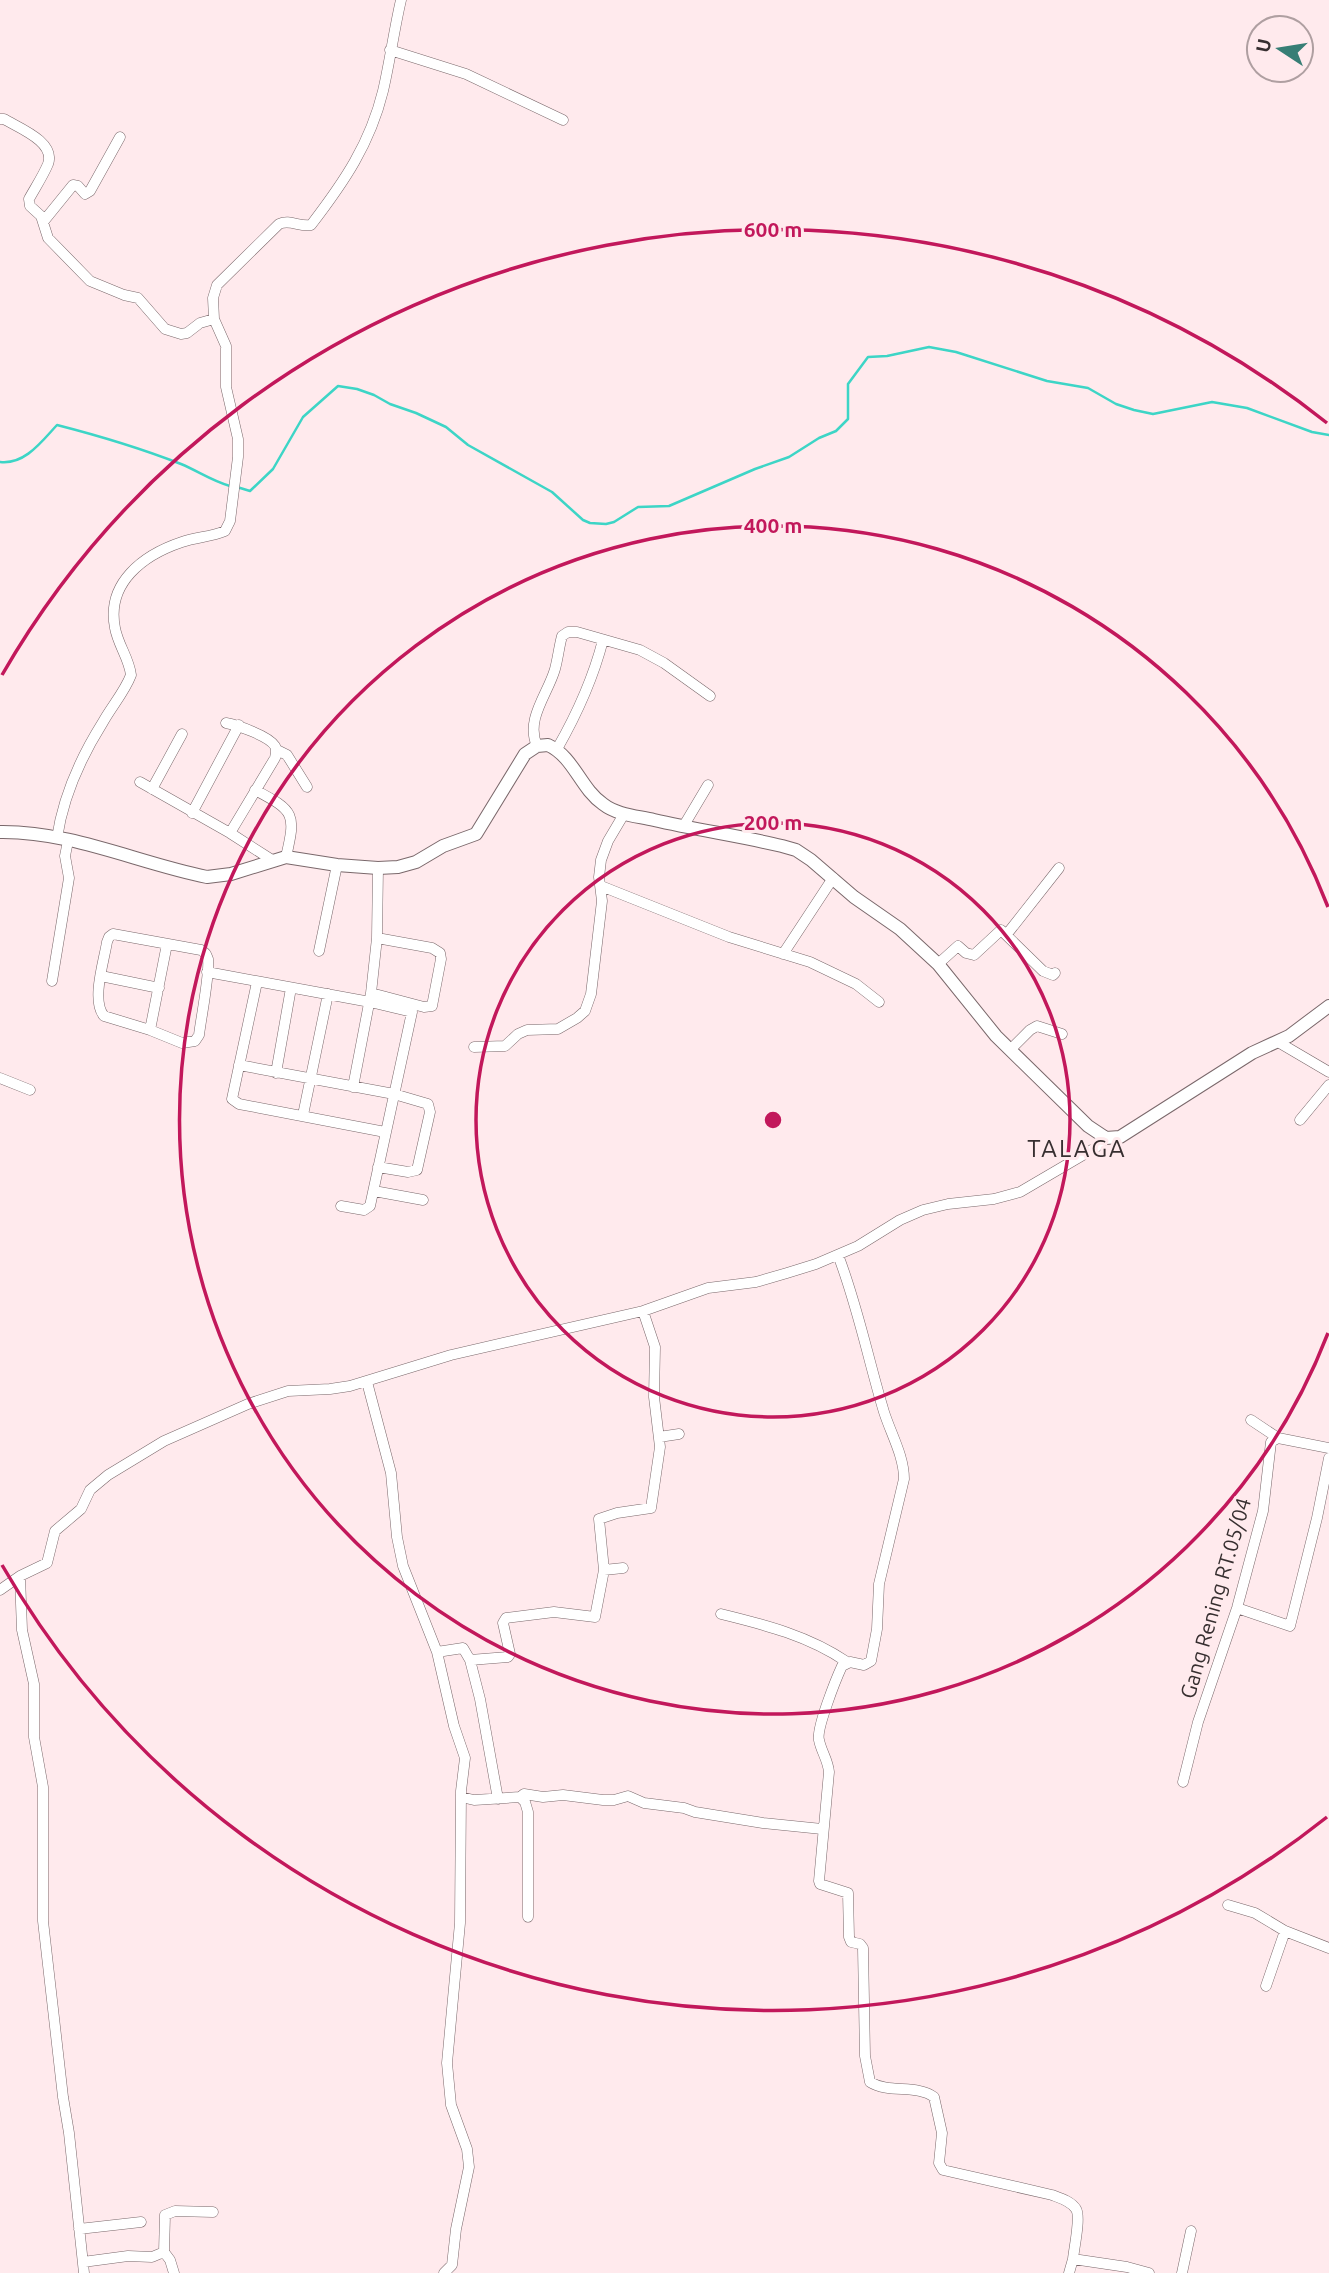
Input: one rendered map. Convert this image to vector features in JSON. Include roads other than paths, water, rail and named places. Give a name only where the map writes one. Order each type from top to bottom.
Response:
[{"type":"street","points":[[52,981],[69,882],[62,839],[64,804],[102,724],[131,675],[114,626],[119,586],[135,568],[148,559],[181,542],[225,531],[230,522],[238,439],[226,387],[226,346],[214,319],[213,298],[217,285],[279,224],[288,221],[310,225],[334,196],[362,150],[382,95],[401,0]]},
{"type":"street","points":[[390,50],[457,70],[564,120]]},
{"type":"street","points":[[0,119],[5,119],[45,145],[48,165],[29,199],[30,206],[41,216],[48,238],[78,270],[90,281],[138,298],[165,329],[187,333],[200,323],[214,319]]},
{"type":"street","points":[[43,222],[73,185],[78,186],[85,194],[90,191],[120,136]]},
{"type":"street","points":[[537,747],[534,722],[553,674],[562,636],[568,632],[577,632],[651,655],[710,696]]},
{"type":"street","points":[[557,749],[583,700],[603,640]]},
{"type":"street","points":[[226,723],[239,725],[273,743],[276,750],[275,758],[230,833]]},
{"type":"street","points":[[192,813],[239,725]]},
{"type":"street","points":[[152,789],[182,734]]},
{"type":"street","points":[[2,832],[62,839],[206,877],[221,876],[286,857],[378,868],[406,865],[443,846],[476,834],[525,754],[545,744],[557,749],[596,799],[608,808],[624,814],[802,853],[854,897],[901,929],[938,964],[985,1025],[1088,1126],[1106,1138],[1121,1137],[1252,1053],[1278,1042],[1329,1006]]},
{"type":"street","points":[[276,750],[287,755],[307,787]]},
{"type":"street","points":[[140,782],[272,860]]},
{"type":"street","points":[[683,827],[708,785]]},
{"type":"street","points":[[255,790],[275,800],[289,813],[292,825],[286,857]]},
{"type":"street","points":[[474,1047],[505,1046],[522,1031],[558,1030],[582,1014],[587,1007],[591,994],[602,901],[598,877],[601,860],[608,841],[624,814]]},
{"type":"street","points":[[318,951],[337,865]]},
{"type":"street","points":[[353,1087],[370,998],[377,938],[378,868]]},
{"type":"street","points":[[1007,934],[1059,868]]},
{"type":"street","points":[[783,954],[833,878]]},
{"type":"street","points":[[601,886],[729,937],[810,962],[844,977],[866,990],[879,1002]]},
{"type":"street","points":[[938,964],[955,946],[974,955],[1001,930],[1043,971],[1053,975],[1055,973]]},
{"type":"street","points":[[113,934],[167,944],[201,950],[207,957],[199,1035],[195,1041],[182,1043],[150,1030],[104,1017],[97,1001],[109,937],[113,934]]},
{"type":"street","points":[[207,972],[328,994],[370,998],[413,1008],[432,1006],[440,953],[432,948],[377,938]]},
{"type":"street","points":[[150,1030],[167,944]]},
{"type":"street","points":[[101,976],[159,988]]},
{"type":"street","points":[[257,982],[232,1100],[385,1132]]},
{"type":"street","points":[[276,1073],[291,988]]},
{"type":"street","points":[[303,1115],[328,994]]},
{"type":"street","points":[[341,1206],[364,1210],[370,1206],[413,1008]]},
{"type":"street","points":[[1010,1050],[1037,1026],[1062,1034]]},
{"type":"street","points":[[1278,1042],[1329,1072]]},
{"type":"street","points":[[239,1065],[394,1094],[427,1103],[430,1107],[417,1170],[413,1172],[378,1167]]},
{"type":"street","points":[[0,1077],[30,1090]]},
{"type":"street","points":[[1300,1120],[1329,1085]]},
{"type":"street","points":[[0,1590],[20,1576],[47,1563],[55,1531],[81,1509],[93,1487],[164,1441],[197,1425],[278,1394],[305,1389],[339,1388],[366,1382],[451,1355],[643,1311],[697,1291],[764,1280],[838,1255],[923,1210],[948,1204],[995,1199],[1020,1192],[1095,1148],[1106,1138]]},
{"type":"street","points":[[374,1191],[424,1200]]},
{"type":"street","points":[[722,1614],[792,1633],[847,1662],[864,1665],[871,1661],[877,1629],[879,1584],[901,1497],[904,1471],[884,1410],[857,1307],[838,1255]]},
{"type":"street","points":[[470,1660],[508,1657],[510,1654],[503,1623],[506,1618],[554,1612],[595,1617],[604,1570],[599,1519],[617,1513],[651,1508],[658,1465],[659,1437],[654,1397],[655,1347],[643,1311]]},
{"type":"street","points":[[366,1382],[391,1473],[397,1536],[403,1566],[437,1652],[455,1731],[464,1753],[460,1923],[447,2063],[451,2105],[467,2149],[469,2167],[456,2229],[452,2264],[444,2273]]},
{"type":"street","points":[[1251,1420],[1278,1438],[1329,1448]]},
{"type":"street","points":[[659,1437],[679,1434]]},
{"type":"street","name":"Gang Rening RT.05/04","points":[[1183,1783],[1198,1722],[1237,1608],[1263,1511],[1271,1441],[1278,1438]]},
{"type":"street","points":[[1237,1608],[1290,1626],[1318,1518],[1329,1458]]},
{"type":"street","points":[[1318,1518],[1329,1521]]},
{"type":"street","points":[[604,1570],[624,1568]]},
{"type":"street","points":[[20,1576],[22,1630],[34,1684],[34,1737],[44,1795],[43,1921],[83,2268],[128,2256],[152,2257],[164,2252]]},
{"type":"street","points":[[437,1652],[463,1648],[470,1660],[480,1699],[498,1799]]},
{"type":"street","points":[[847,1662],[842,1666],[818,1733],[829,1767],[818,1881],[848,1893],[849,1937],[851,1942],[860,1944],[863,1948],[865,2056],[870,2082],[878,2087],[927,2092],[934,2097],[942,2133],[939,2163],[943,2170],[1052,2195],[1075,2207],[1078,2219],[1069,2273]]},
{"type":"street","points":[[461,1797],[474,1800],[498,1799],[520,1797],[524,1794],[614,1800],[628,1796],[644,1803],[695,1812],[822,1829]]},
{"type":"street","points":[[520,1797],[528,1812],[528,1917]]},
{"type":"street","points":[[1228,1905],[1255,1913],[1285,1931],[1329,1948]]},
{"type":"street","points":[[1266,1986],[1285,1931]]},
{"type":"street","points":[[174,2273],[164,2252],[164,2215],[167,2212],[213,2212]]},
{"type":"street","points":[[79,2229],[141,2222]]},
{"type":"street","points":[[1182,2273],[1191,2231]]},
{"type":"street","points":[[1073,2259],[1149,2273]]},
{"type":"waterway","points":[[237,487],[250,491],[273,469],[303,417],[338,386],[374,395],[446,427],[468,445],[552,492],[583,520],[606,524],[638,507],[669,506],[789,457],[819,438],[836,431],[848,419],[848,384],[868,357],[929,347],[956,352],[1047,381],[1088,388],[1116,404],[1134,410],[1153,414],[1212,402],[1247,408],[1312,432],[1329,435]]},
{"type":"waterway","points":[[0,462],[9,462],[25,456],[57,425],[150,453],[230,486]]},
{"type":"district","name":"TALAGA","points":[[1077,1148]]}]
